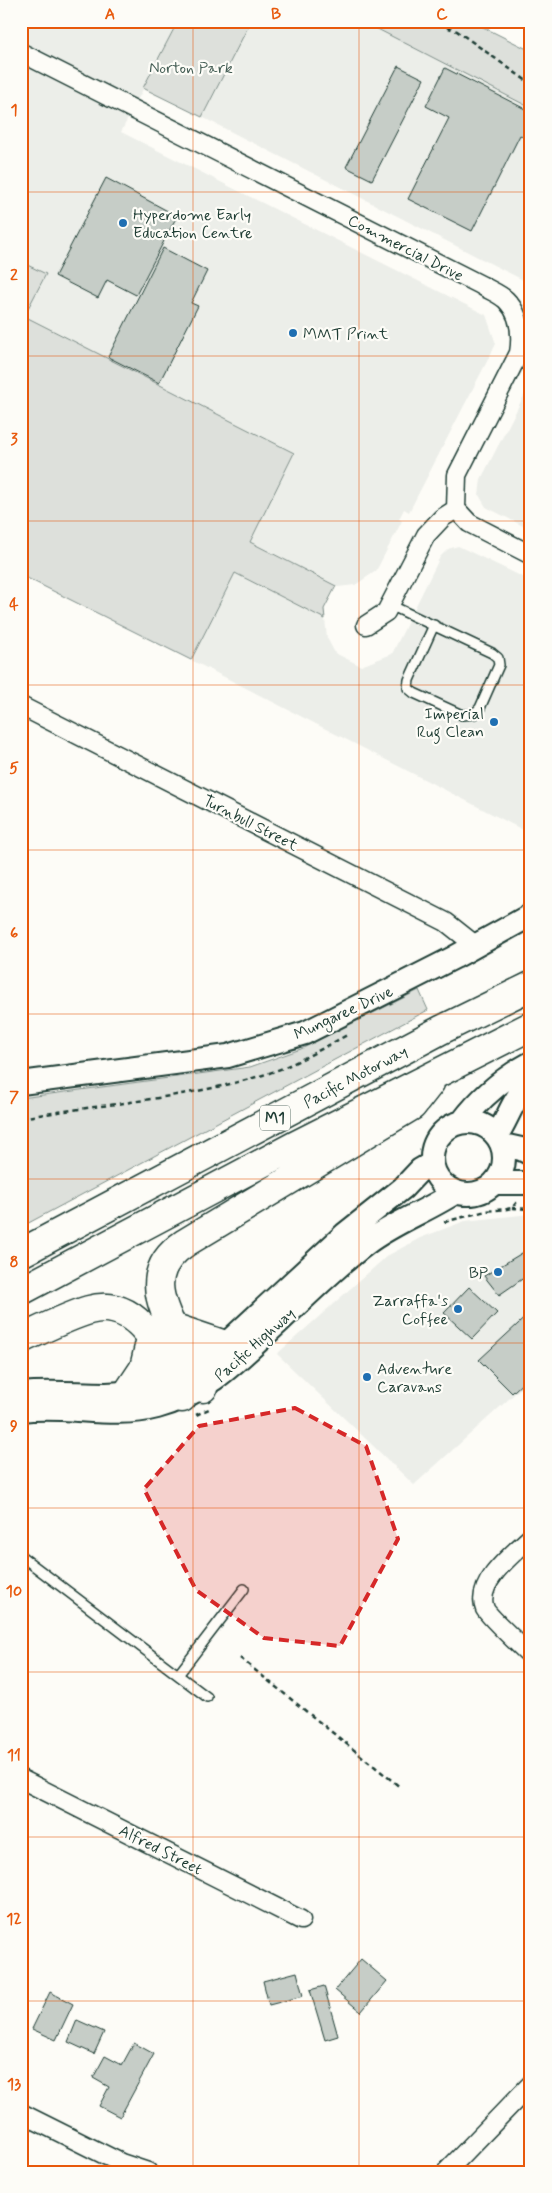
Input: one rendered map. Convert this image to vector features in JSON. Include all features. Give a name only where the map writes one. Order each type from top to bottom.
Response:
[{"type":"highway","name":"Pacific Motorway","points":[[21,1253],[442,1030],[531,986]]},
{"type":"highway","name":"Pacific Motorway","points":[[21,1291],[438,1072],[531,1026]]},
{"type":"highway","points":[[128,1392],[144,1368],[161,1333],[162,1305],[159,1291],[162,1270],[172,1252],[412,1106],[438,1072]]},
{"type":"highway","points":[[21,1339],[88,1310],[107,1308],[129,1314],[141,1324],[161,1333],[225,1345]]},
{"type":"highway","points":[[161,1333],[188,1383]]},
{"type":"street","name":"Commercial Drive","points":[[22,53],[506,299],[518,318],[522,338],[519,353],[458,475],[456,509]]},
{"type":"street","points":[[366,625],[386,612],[426,535],[442,518],[456,509],[468,523],[531,555]]},
{"type":"street","name":"Turnbull Street","points":[[21,706],[446,922],[475,945]]},
{"type":"street","name":"Mungaree Drive","points":[[21,1083],[228,1056],[305,1033],[531,915]]},
{"type":"street","points":[[531,1064],[512,1075],[478,1101],[462,1122],[443,1132],[436,1141],[432,1152],[432,1163],[440,1181],[456,1192],[477,1193],[487,1190],[495,1183],[504,1165],[500,1140],[504,1124],[513,1103],[521,1091],[531,1082]]},
{"type":"street","points":[[462,1122],[481,1124],[500,1140],[531,1154]]},
{"type":"street","name":"Pacific Highway","points":[[21,1410],[48,1408],[120,1412],[145,1410],[188,1383],[225,1345],[345,1234],[404,1188],[420,1170],[432,1163]]},
{"type":"street","points":[[495,1183],[531,1183]]},
{"type":"street","name":"Pacific Highway","points":[[21,1394],[54,1392],[107,1394],[128,1392],[149,1387],[188,1383],[224,1373],[340,1265],[368,1242],[408,1217],[456,1192]]},
{"type":"street","points":[[531,1537],[496,1569],[483,1594],[485,1609],[531,1656]]},
{"type":"street","name":"Alfred Street","points":[[21,1780],[301,1920]]},
{"type":"street","points":[[446,2172],[531,2084]]},
{"type":"street","points":[[21,2113],[121,2163],[148,2172]]},
{"type":"lane","points":[[390,605],[434,625],[492,653],[498,658],[499,665],[480,708],[474,714],[462,715],[414,693],[408,688],[409,680],[434,625]]},
{"type":"lane","points":[[21,1556],[208,1697]]},
{"type":"lane","points":[[178,1675],[244,1589]]},
{"type":"path","points":[[430,21],[457,32],[531,84]]},
{"type":"path","points":[[512,1208],[531,1209]]},
{"type":"path","points":[[240,1658],[400,1787]]},
{"type":"highlighted area","points":[[295,1408],[366,1446],[398,1539],[340,1646],[264,1638],[196,1590],[144,1489],[199,1426]]},
{"type":"shaded area","points":[[21,21],[178,21],[121,132],[486,315],[496,344],[409,512],[404,509],[399,519],[402,521],[376,571],[355,585],[338,587],[250,542],[294,453],[24,316],[46,275],[21,262]]},
{"type":"shaded area","points":[[251,21],[362,21],[531,108],[531,284],[202,117]]},
{"type":"shaded area","points":[[531,382],[531,530],[486,507],[479,495],[481,479]]},
{"type":"shaded area","points":[[458,546],[531,581],[531,834],[191,660],[235,573],[325,619],[327,638],[335,653],[361,666],[392,654],[440,557],[448,549]]},
{"type":"shaded area","points":[[531,1214],[531,1379],[414,1485],[277,1354],[387,1256],[420,1238],[465,1221]]},
{"type":"green space","name":"Norton Park","points":[[178,21],[251,21],[202,117],[143,88]]},
{"type":"green space","points":[[362,21],[471,21],[531,51],[531,108]]},
{"type":"green space","points":[[21,262],[46,274],[24,316],[294,453],[250,542],[336,586],[324,609],[325,619],[235,573],[191,660],[21,575]]},
{"type":"green space","points":[[419,990],[428,1010],[21,1227],[21,1098],[250,1067],[301,1049]]},
{"type":"building","points":[[398,66],[424,79],[372,180],[346,167]]},
{"type":"building","points":[[445,68],[531,112],[531,141],[520,135],[472,231],[408,199],[449,118],[426,106]]},
{"type":"building","points":[[106,178],[177,216],[136,295],[107,280],[98,298],[55,276]]},
{"type":"building","points":[[163,248],[207,271],[191,303],[198,306],[159,383],[108,357]]},
{"type":"building","points":[[527,1250],[531,1255],[531,1273],[499,1295],[484,1276]]},
{"type":"building","points":[[469,1287],[497,1313],[472,1339],[444,1313]]},
{"type":"building","points":[[531,1312],[531,1375],[512,1393],[479,1360]]},
{"type":"building","points":[[361,1959],[387,1981],[361,2012],[335,1990]]},
{"type":"building","points":[[297,1972],[303,1996],[269,2005],[263,1981]]},
{"type":"building","points":[[324,1986],[338,2036],[325,2040],[310,1990]]},
{"type":"building","points":[[50,1992],[73,2004],[56,2040],[32,2029]]},
{"type":"building","points":[[77,2020],[104,2032],[94,2054],[68,2042]]},
{"type":"building","points":[[134,2043],[154,2054],[120,2117],[99,2106],[109,2087],[93,2078],[105,2056],[122,2065]]},
{"type":"place","name":"Hyperdome Early Education Centre","points":[[123,223]]},
{"type":"place","name":"MMT Print","points":[[293,333]]},
{"type":"place","name":"Imperial Rug Clean","points":[[494,722]]},
{"type":"place","name":"BP","points":[[498,1272]]},
{"type":"place","name":"Zarraffa's Coffee","points":[[458,1309]]},
{"type":"place","name":"Adventure Caravans","points":[[367,1377]]}]
